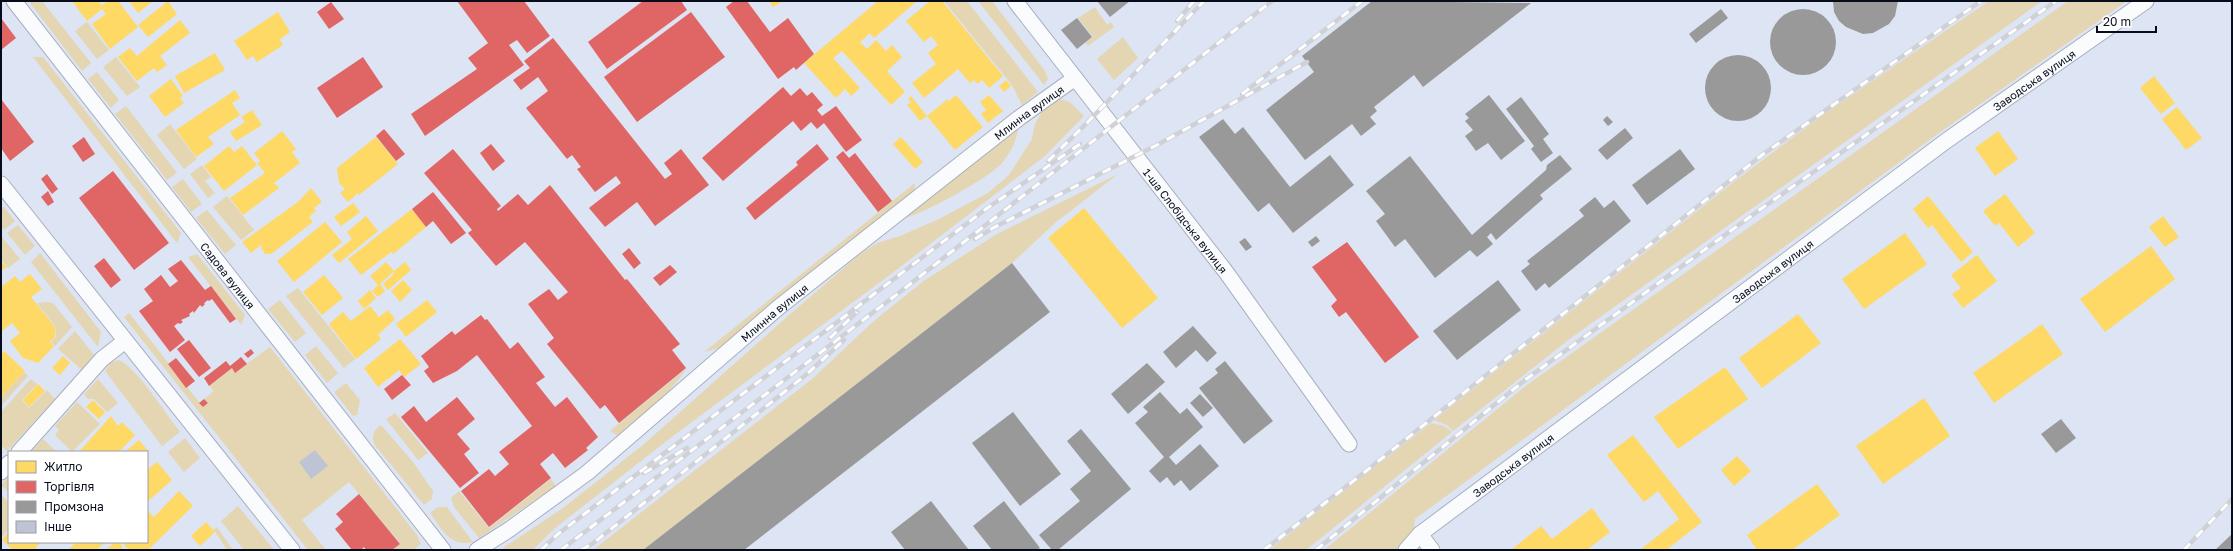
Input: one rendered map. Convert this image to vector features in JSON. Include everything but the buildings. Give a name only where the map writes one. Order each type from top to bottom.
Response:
[{"type":"street","name":"Садова вулиця","points":[[14,1],[443,550]]},
{"type":"street","name":"1-ша Слобідська вулиця","points":[[1015,1],[1226,272],[1349,444]]},
{"type":"street","name":"Заводська вулиця","points":[[1406,550],[1420,534],[1946,141],[2146,1]]},
{"type":"street","name":"Млинна вулиця","points":[[477,550],[510,529],[587,473],[785,302],[1019,118],[1075,78]]},
{"type":"street","points":[[1,184],[292,550]]},
{"type":"street","points":[[20,451],[102,359],[125,341]]},
{"type":"street","points":[[1,472],[8,464]]},
{"type":"street","points":[[1420,534],[1432,550]]},
{"type":"shaded area","points":[[33,1],[42,1],[91,63],[82,71],[30,3]]},
{"type":"shaded area","points":[[944,1],[967,1],[1038,92],[1022,105],[1012,85]]},
{"type":"shaded area","points":[[978,1],[992,1],[1045,71],[1048,79],[1044,85]]},
{"type":"shaded area","points":[[1989,1],[2042,1],[1571,338],[1453,431],[1447,425],[1434,420],[1735,181],[1820,117]]},
{"type":"shaded area","points":[[2068,1],[2127,1],[1939,133],[1415,519],[1413,535],[1396,550],[1324,550],[1527,385]]},
{"type":"shaded area","points":[[1095,7],[1107,25],[1111,22],[1114,27],[1088,46],[1085,42],[1093,37],[1078,18]]},
{"type":"shaded area","points":[[87,22],[109,50],[97,59],[75,31]]},
{"type":"shaded area","points":[[1123,37],[1138,58],[1114,80],[1097,59]]},
{"type":"shaded area","points":[[33,57],[43,57],[181,233],[177,243]]},
{"type":"shaded area","points":[[116,57],[140,87],[127,96],[103,67]]},
{"type":"shaded area","points":[[97,72],[119,100],[111,108],[88,79]]},
{"type":"shaded area","points":[[1058,98],[1070,102],[1084,116],[1045,156],[891,274],[673,436],[554,529],[533,550],[500,550],[563,508],[643,445],[860,254],[877,243],[900,236],[939,219],[988,193],[1009,175],[1032,139],[1035,124],[1043,110]]},
{"type":"shaded area","points":[[126,106],[177,173],[167,180],[115,114]]},
{"type":"shaded area","points":[[170,124],[197,159],[184,169],[157,135]]},
{"type":"shaded area","points":[[1014,130],[1018,130],[1016,139],[1008,155],[995,170],[954,196],[923,211],[901,219]]},
{"type":"shaded area","points":[[202,165],[211,177],[205,181],[215,193],[208,198],[190,174]]},
{"type":"shaded area","points":[[1118,174],[1055,223],[1012,263],[643,550],[593,550],[812,379],[875,320],[925,280],[997,234]]},
{"type":"shaded area","points":[[183,179],[202,204],[191,212],[172,187]]},
{"type":"shaded area","points":[[915,183],[914,194],[834,254],[719,348],[704,352]]},
{"type":"shaded area","points":[[227,196],[254,230],[241,240],[213,207]]},
{"type":"shaded area","points":[[1,207],[4,207],[15,221],[4,230],[1,227]]},
{"type":"shaded area","points":[[207,210],[236,245],[225,254],[196,218]]},
{"type":"shaded area","points":[[18,225],[35,246],[25,255],[7,233]]},
{"type":"shaded area","points":[[2,237],[20,259],[8,268],[1,259]]},
{"type":"shaded area","points":[[40,253],[101,332],[98,347],[31,262]]},
{"type":"shaded area","points":[[197,254],[245,315],[241,325],[188,257]]},
{"type":"shaded area","points":[[298,288],[355,359],[344,368],[286,296]]},
{"type":"shaded area","points":[[280,300],[306,333],[295,342],[268,309]]},
{"type":"shaded area","points":[[37,303],[53,303],[72,327],[55,346],[51,342],[56,337],[55,326]]},
{"type":"shaded area","points":[[129,313],[203,407],[208,403],[204,399],[214,391],[209,386],[232,368],[235,372],[270,347],[417,535],[421,544],[413,550],[392,550],[400,543],[349,482],[302,520],[326,550],[308,550],[124,317]]},
{"type":"shaded area","points":[[75,331],[94,355],[82,370],[58,349]]},
{"type":"shaded area","points":[[316,346],[338,373],[327,383],[305,355]]},
{"type":"shaded area","points":[[119,360],[127,365],[143,382],[180,432],[162,446],[105,371],[111,362]]},
{"type":"shaded area","points":[[687,368],[680,378],[647,414],[628,430],[619,437],[610,431]]},
{"type":"shaded area","points":[[24,372],[28,376],[1,406],[1,398]]},
{"type":"shaded area","points":[[31,379],[37,384],[22,400],[29,408],[47,390],[55,399],[7,451],[1,445],[1,412]]},
{"type":"shaded area","points":[[98,379],[118,403],[107,412],[94,399],[88,399],[84,394]]},
{"type":"shaded area","points":[[346,383],[360,400],[357,415],[353,416],[334,392]]},
{"type":"shaded area","points":[[77,402],[100,424],[73,451],[71,451],[55,435],[59,430],[55,426]]},
{"type":"shaded area","points":[[395,413],[428,453],[418,460],[386,419]]},
{"type":"shaded area","points":[[1431,423],[1444,426],[1452,432],[1306,550],[1269,550]]},
{"type":"shaded area","points":[[381,425],[413,462],[433,491],[432,499],[424,505],[374,444],[374,433]]},
{"type":"shaded area","points":[[185,438],[200,458],[184,472],[168,452]]},
{"type":"shaded area","points":[[43,439],[56,451],[32,451]]},
{"type":"shaded area","points":[[8,477],[8,492],[1,485]]},
{"type":"shaded area","points":[[551,479],[556,486],[479,538],[454,507],[451,498],[459,491],[489,528]]},
{"type":"shaded area","points":[[1,495],[8,501],[8,530],[1,538]]},
{"type":"shaded area","points":[[238,506],[274,550],[244,550],[221,521]]},
{"type":"shaded area","points":[[438,507],[447,507],[473,542],[458,542],[447,536],[430,513]]},
{"type":"shaded area","points":[[217,527],[234,550],[227,550],[214,530]]},
{"type":"railway","points":[[1177,21],[1194,1]]},
{"type":"railway","points":[[1048,161],[1087,123],[1204,1]]},
{"type":"railway","points":[[561,550],[900,292],[1272,1]]},
{"type":"railway","points":[[1242,94],[1362,1]]},
{"type":"railway","points":[[1264,550],[1361,475],[1762,155],[1981,1]]},
{"type":"railway","points":[[1316,550],[1525,380],[1758,211],[2056,1]]},
{"type":"railway","points":[[975,239],[993,228],[1157,145],[1307,62]]},
{"type":"railway","points":[[541,550],[558,534],[986,209],[1080,144]]},
{"type":"railway","points":[[830,338],[857,312]]},
{"type":"railway","points":[[581,550],[592,544],[807,374],[844,340]]},
{"type":"railway","points":[[644,473],[687,448]]},
{"type":"railway","points":[[2184,550],[2232,499]]}]
